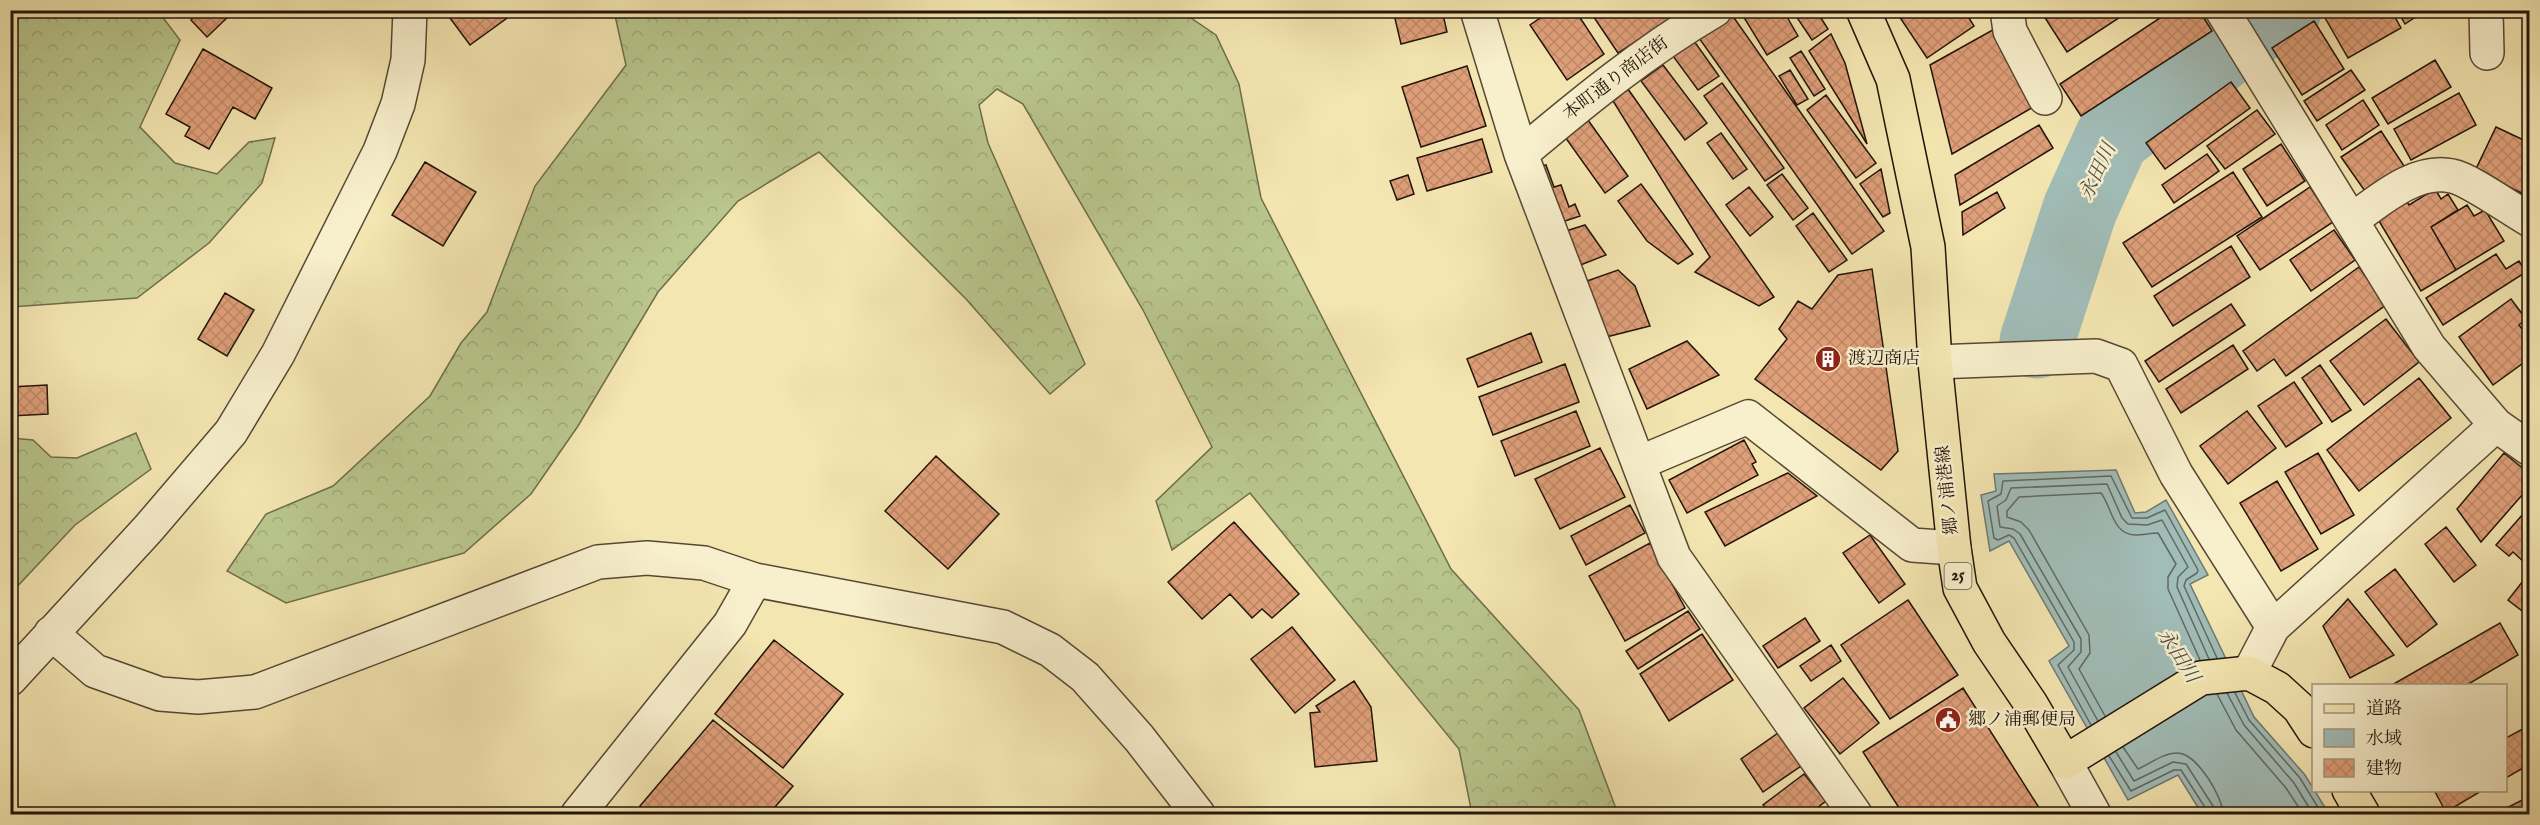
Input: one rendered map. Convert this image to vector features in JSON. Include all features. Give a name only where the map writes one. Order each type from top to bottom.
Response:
[{"type":"main road","name":"郷ノ浦港線","points":[[1863,10],[1893,79],[1928,247],[1935,362],[1960,588],[1989,642],[2031,704],[2078,753]]},
{"type":"main road","points":[[2078,753],[2201,678],[2249,673],[2277,688],[2299,708],[2312,729]]},
{"type":"main road","points":[[2350,792],[2363,814]]},
{"type":"street","points":[[10,679],[148,529],[231,432],[278,354],[383,142],[398,104],[408,60],[410,10]]},
{"type":"street","points":[[1478,10],[1521,154],[1674,557],[1855,814]]},
{"type":"street","name":"本町通り商店街","points":[[1521,154],[1602,87],[1680,31],[1715,10]]},
{"type":"street","points":[[2007,10],[2010,31],[2045,98]]},
{"type":"street","points":[[2486,10],[2487,52]]},
{"type":"street","points":[[2226,17],[2429,347],[2496,425],[2529,449]]},
{"type":"street","points":[[2352,220],[2398,186],[2428,177],[2452,176],[2529,220]]},
{"type":"street","points":[[1935,362],[2096,356],[2121,365],[2176,474],[2273,627]]},
{"type":"street","points":[[1639,463],[1748,417],[1912,545],[1954,548]]},
{"type":"street","points":[[2249,673],[2273,627],[2496,425]]},
{"type":"street","points":[[51,633],[95,671],[160,694],[198,697],[255,692],[598,562],[647,558],[704,563],[755,580],[1003,627],[1050,650],[1085,677],[1139,738],[1198,814]]},
{"type":"street","points":[[578,814],[730,624],[755,580]]},
{"type":"street","points":[[2078,753],[2094,814]]},
{"type":"green space","points":[[11,10],[158,11],[180,40],[140,127],[175,163],[217,174],[249,142],[275,138],[262,183],[209,243],[137,298],[11,307]]},
{"type":"green space","points":[[1179,10],[1216,35],[1239,84],[1261,198],[1451,569],[1579,710],[1618,814],[1472,814],[1459,749],[1250,493],[1172,550],[1156,501],[1212,447],[1143,310],[1023,104],[997,89],[979,105],[988,143],[1085,364],[1050,394],[966,299],[819,152],[738,201],[658,292],[578,426],[531,494],[464,553],[286,603],[227,571],[266,514],[333,486],[430,396],[461,343],[487,312],[535,186],[626,65],[614,11]]},
{"type":"green space","points":[[136,433],[151,469],[75,525],[11,593],[11,438],[33,440],[51,457],[77,458]]},
{"type":"water","points":[[2116,470],[2135,513],[2146,512],[2166,500],[2208,575],[2190,584],[2254,717],[2305,775],[2312,786],[2312,792],[2315,792],[2329,814],[2202,814],[2178,775],[2128,800],[2049,661],[2069,646],[2009,541],[1990,551],[1981,495],[1996,491],[1994,474]]},
{"type":"building","points":[[201,10],[227,10],[231,14],[207,37],[191,20]]},
{"type":"building","points":[[444,10],[501,10],[507,18],[470,45]]},
{"type":"building","points":[[1393,10],[1442,10],[1447,32],[1401,44]]},
{"type":"building","points":[[1552,10],[1575,10],[1604,54],[1567,80],[1530,25]]},
{"type":"building","points":[[1589,10],[1665,10],[1671,19],[1618,53]]},
{"type":"building","points":[[1783,10],[1798,36],[1767,55],[1740,11]]},
{"type":"building","points":[[1792,10],[1816,10],[1828,29],[1812,40]]},
{"type":"building","points":[[1895,10],[1964,10],[1974,26],[1927,58]]},
{"type":"building","points":[[2040,10],[2131,10],[2067,52]]},
{"type":"building","points":[[2172,10],[2199,10],[2212,31],[2081,116],[2060,84]]},
{"type":"building","points":[[2334,10],[2391,10],[2401,28],[2348,58],[2324,16]]},
{"type":"building","points":[[2397,10],[2410,10],[2414,18],[2405,24]]},
{"type":"building","points":[[1732,15],[1884,231],[1852,254],[1699,38]]},
{"type":"building","points":[[2314,21],[2344,69],[2302,95],[2272,48]]},
{"type":"building","points":[[1998,27],[2037,105],[1952,154],[1930,65]]},
{"type":"building","points":[[1831,34],[1845,63],[1867,144],[1809,51]]},
{"type":"building","points":[[1694,41],[1719,76],[1698,90],[1673,56]]},
{"type":"building","points":[[203,49],[272,88],[255,119],[233,107],[209,149],[185,136],[190,127],[166,114]]},
{"type":"building","points":[[1801,51],[1825,89],[1814,96],[1790,58]]},
{"type":"building","points":[[2435,60],[2451,87],[2388,124],[2372,98]]},
{"type":"building","points":[[1663,65],[1707,123],[1685,140],[1641,81]]},
{"type":"building","points":[[1467,66],[1486,126],[1421,147],[1402,87]]},
{"type":"building","points":[[1790,70],[1808,99],[1797,105],[1779,76]]},
{"type":"building","points":[[2351,70],[2365,90],[2317,121],[2304,101]]},
{"type":"building","points":[[2231,82],[2250,108],[2165,169],[2146,143]]},
{"type":"building","points":[[1722,83],[1784,168],[1765,181],[1704,96]]},
{"type":"building","points":[[1628,89],[1774,297],[1759,306],[1695,272],[1710,257],[1613,101]]},
{"type":"building","points":[[2459,93],[2476,125],[2411,160],[2394,129]]},
{"type":"building","points":[[1826,95],[1876,163],[1856,178],[1807,110]]},
{"type":"building","points":[[2363,100],[2379,125],[2342,150],[2326,125]]},
{"type":"building","points":[[2257,110],[2275,134],[2225,169],[2207,146]]},
{"type":"building","points":[[1588,120],[1628,176],[1605,193],[1565,137]]},
{"type":"building","points":[[2039,125],[2053,148],[1960,205],[1955,175]]},
{"type":"building","points":[[2496,127],[2530,143],[2530,197],[2475,171]]},
{"type":"building","points":[[2381,131],[2406,169],[2367,194],[2341,157]]},
{"type":"building","points":[[1721,133],[1747,169],[1733,179],[1707,143]]},
{"type":"building","points":[[1482,139],[1492,172],[1427,191],[1417,158]]},
{"type":"building","points":[[2281,144],[2305,181],[2267,206],[2243,169]]},
{"type":"building","points":[[2207,154],[2219,171],[2174,203],[2162,185]]},
{"type":"building","points":[[425,162],[476,192],[443,246],[392,215]]},
{"type":"building","points":[[1546,165],[1554,187],[1561,185],[1569,207],[1575,204],[1580,216],[1559,223],[1538,167]]},
{"type":"building","points":[[1881,169],[1890,213],[1883,217],[1860,184]]},
{"type":"building","points":[[2233,172],[2262,217],[2152,287],[2123,243]]},
{"type":"building","points":[[1782,174],[1808,208],[1793,220],[1767,185]]},
{"type":"building","points":[[1408,175],[1414,194],[1397,200],[1390,181]]},
{"type":"building","points":[[1641,184],[1693,254],[1678,264],[1647,241],[1618,201]]},
{"type":"building","points":[[1749,187],[1773,217],[1750,236],[1726,205]]},
{"type":"building","points":[[2310,187],[2333,222],[2260,270],[2237,236]]},
{"type":"building","points":[[2435,189],[2441,199],[2448,194],[2458,210],[2431,227],[2456,270],[2421,291],[2376,216],[2405,199],[2409,205]]},
{"type":"building","points":[[1997,192],[2005,208],[1963,235],[1962,212]]},
{"type":"building","points":[[2467,205],[2474,216],[2485,210],[2504,241],[2456,270],[2431,227]]},
{"type":"building","points":[[1813,213],[1847,260],[1829,272],[1796,226]]},
{"type":"building","points":[[1585,225],[1606,255],[1578,266],[1566,231]]},
{"type":"building","points":[[2334,230],[2355,260],[2311,291],[2290,260]]},
{"type":"building","points":[[2231,246],[2250,277],[2173,326],[2154,296]]},
{"type":"building","points":[[2496,254],[2506,269],[2519,261],[2526,272],[2443,325],[2426,298]]},
{"type":"building","points":[[2359,267],[2386,305],[2286,376],[2274,359],[2257,371],[2243,351]]},
{"type":"building","name":"渡辺商店","points":[[1872,269],[1898,451],[1881,470],[1755,379],[1787,339],[1779,329],[1798,301],[1812,309],[1838,275]]},
{"type":"building","points":[[1618,270],[1635,286],[1650,326],[1606,337],[1587,281]]},
{"type":"building","points":[[225,293],[254,310],[227,356],[198,339]]},
{"type":"building","points":[[2511,299],[2526,319],[2519,325],[2530,339],[2530,358],[2493,385],[2459,337]]},
{"type":"building","points":[[2231,304],[2245,325],[2159,382],[2145,361]]},
{"type":"building","points":[[2386,319],[2419,362],[2364,405],[2330,361]]},
{"type":"building","points":[[1531,333],[1542,362],[1478,387],[1467,359]]},
{"type":"building","points":[[1687,341],[1719,375],[1647,409],[1629,369]]},
{"type":"building","points":[[2233,345],[2248,369],[2181,413],[2166,389]]},
{"type":"building","points":[[1565,364],[1579,402],[1493,435],[1479,397]]},
{"type":"building","points":[[2320,365],[2351,410],[2332,422],[2302,378]]},
{"type":"building","points":[[2419,378],[2451,418],[2359,491],[2327,450]]},
{"type":"building","points":[[2294,382],[2322,423],[2286,447],[2258,406]]},
{"type":"building","points":[[47,385],[48,414],[10,416],[10,387]]},
{"type":"building","points":[[1576,411],[1590,446],[1515,476],[1501,441]]},
{"type":"building","points":[[2247,411],[2276,448],[2228,484],[2200,446]]},
{"type":"building","points":[[1744,440],[1756,462],[1752,464],[1758,475],[1687,513],[1669,480]]},
{"type":"building","points":[[1600,448],[1625,497],[1560,529],[1535,479]]},
{"type":"building","points":[[2318,453],[2354,515],[2321,534],[2285,472]]},
{"type":"building","points":[[2504,453],[2530,474],[2530,486],[2481,542],[2457,509]]},
{"type":"building","points":[[936,456],[999,514],[948,569],[885,511]]},
{"type":"building","points":[[1788,473],[1817,496],[1725,546],[1705,512]]},
{"type":"building","points":[[2277,481],[2318,549],[2281,571],[2240,503]]},
{"type":"building","points":[[1630,505],[1645,533],[1586,565],[1571,536]]},
{"type":"building","points":[[2530,506],[2530,558],[2525,563],[2513,552],[2509,556],[2496,545]]},
{"type":"building","points":[[1234,522],[1299,594],[1272,618],[1262,609],[1252,618],[1230,594],[1202,619],[1168,582]]},
{"type":"building","points":[[2446,527],[2476,565],[2454,582],[2425,544]]},
{"type":"building","points":[[1870,535],[1905,584],[1879,603],[1843,553]]},
{"type":"building","points":[[1650,543],[1685,608],[1625,641],[1589,576]]},
{"type":"building","points":[[2395,569],[2437,624],[2407,647],[2365,592]]},
{"type":"building","points":[[2530,572],[2530,617],[2508,600]]},
{"type":"building","points":[[2348,599],[2394,655],[2350,678],[2323,626]]},
{"type":"building","points":[[1908,600],[1958,675],[1890,719],[1841,645]]},
{"type":"building","points":[[1688,611],[1700,629],[1638,669],[1626,651]]},
{"type":"building","points":[[1805,618],[1820,641],[1778,668],[1763,646]]},
{"type":"building","points":[[2500,623],[2518,655],[2468,684],[2393,684]]},
{"type":"building","points":[[1292,627],[1335,680],[1295,713],[1251,659]]},
{"type":"building","points":[[1702,634],[1733,680],[1669,721],[1640,674]]},
{"type":"building","points":[[774,640],[843,694],[783,768],[715,714]]},
{"type":"building","points":[[1831,645],[1841,661],[1811,681],[1800,666]]},
{"type":"building","points":[[1843,678],[1879,723],[1840,754],[1804,708]]},
{"type":"building","points":[[1354,681],[1371,707],[1377,761],[1315,767],[1310,713],[1320,712],[1316,706]]},
{"type":"building","name":"郷ノ浦郵便局","points":[[1963,688],[2043,814],[1903,814],[1863,752]]},
{"type":"building","points":[[713,720],[793,786],[769,814],[650,814],[640,806]]},
{"type":"building","points":[[2530,725],[2530,764],[2507,777],[2507,737]]},
{"type":"building","points":[[1781,731],[1804,764],[1763,792],[1741,759]]},
{"type":"building","points":[[1804,774],[1826,801],[1809,814],[1770,814],[1763,805]]},
{"type":"building","points":[[2435,792],[2480,792],[2446,812]]},
{"type":"building","points":[[2530,796],[2530,814],[2495,814]]},
{"type":"waterway","name":"永田川","points":[[2037,341],[2080,209],[2112,138],[2255,27],[2284,10]]},
{"type":"place","name":"渡辺商店","points":[[1828,359]]},
{"type":"place","name":"郷ノ浦郵便局","points":[[1948,720]]}]
